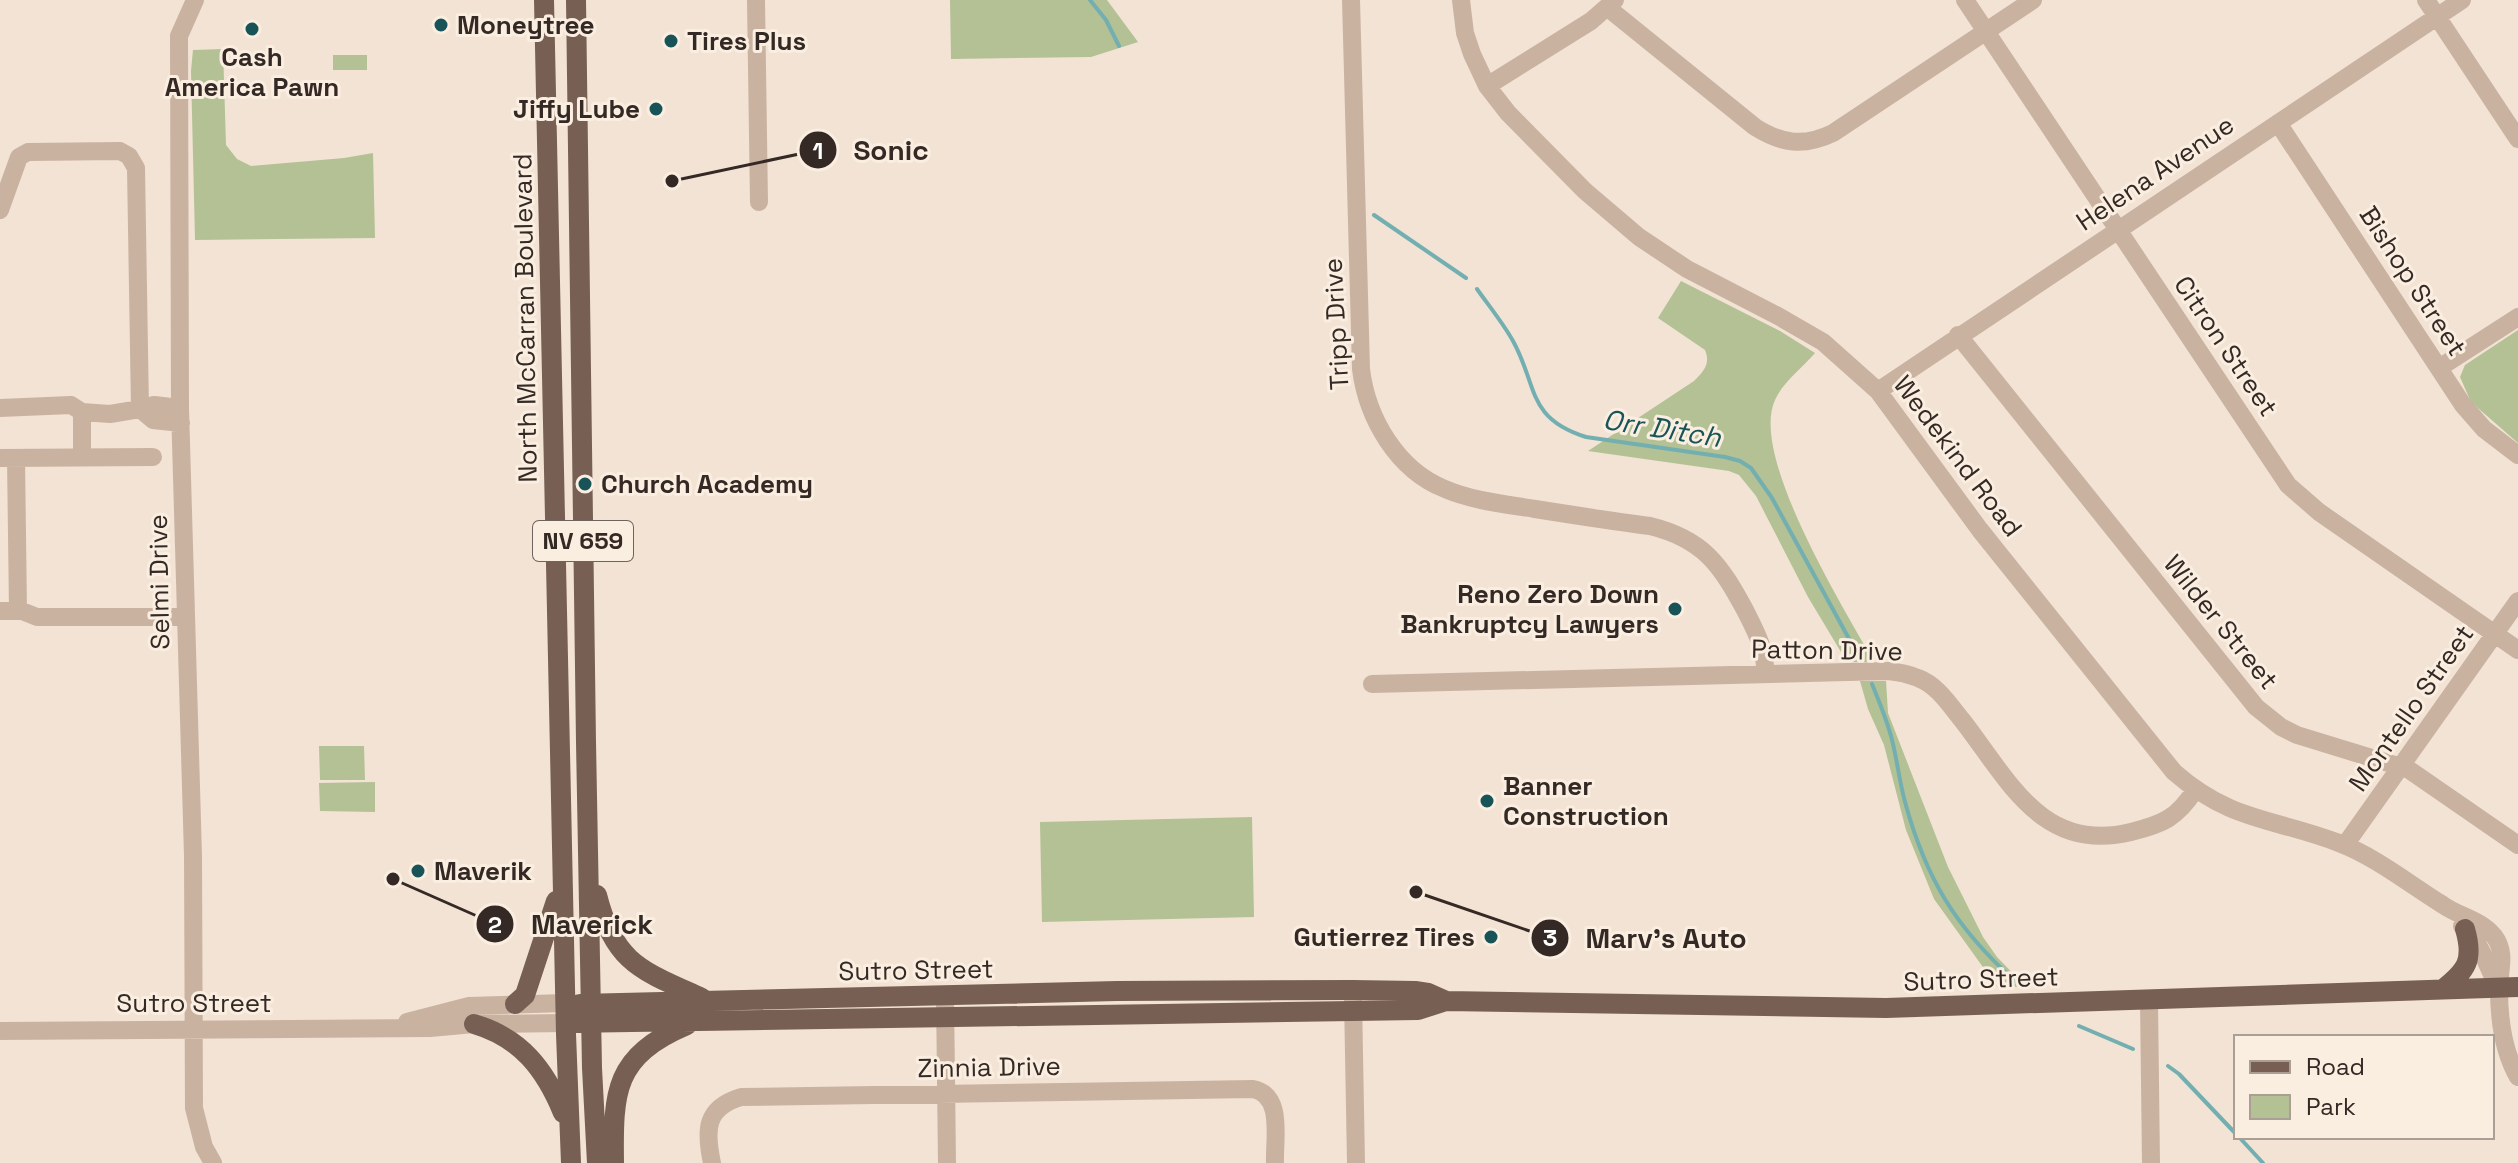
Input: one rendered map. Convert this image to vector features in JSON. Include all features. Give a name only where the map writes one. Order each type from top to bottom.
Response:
[{"type":"main road","name":"North McCarran Boulevard","points":[[544,0],[565,1013],[571,1163]]},
{"type":"main road","name":"North McCarran Boulevard","points":[[576,0],[588,848],[597,1163]]},
{"type":"main road","points":[[588,848],[602,916],[621,951],[649,974],[707,1000]]},
{"type":"main road","points":[[515,1004],[525,995],[532,977],[551,923],[563,873]]},
{"type":"main road","points":[[2443,989],[2457,978],[2469,958],[2465,929]]},
{"type":"main road","name":"Sutro Street","points":[[565,1013],[696,1021],[945,1017],[1353,1000],[1415,991],[1446,1001],[1886,1008],[2508,987]]},
{"type":"main road","name":"Sutro Street","points":[[591,1014],[707,1000],[945,995],[1353,1000]]},
{"type":"main road","points":[[762,1021],[762,1007],[767,999]]},
{"type":"main road","points":[[614,1163],[616,1098],[625,1073],[641,1051],[696,1021]]},
{"type":"main road","points":[[474,1024],[510,1039],[542,1069],[558,1100],[569,1136]]},
{"type":"street","name":"Selmi Drive","points":[[195,0],[179,36],[180,416],[195,1028],[194,1108],[204,1147],[213,1163]]},
{"type":"street","points":[[756,0],[759,202]]},
{"type":"street","name":"Tripp Drive","points":[[1351,0],[1361,369],[1372,416],[1386,439],[1404,461],[1442,488],[1496,503],[1650,526],[1668,531],[1699,547],[1725,573],[1760,639],[1765,674]]},
{"type":"street","name":"Wedekind Road","points":[[1461,0],[1465,33],[1487,86],[1508,113],[1559,166],[1639,237],[1687,269],[1823,342],[1878,391],[1980,530],[2174,772],[2195,790],[2248,817],[2345,845],[2379,863],[2448,909],[2470,917],[2495,937],[2508,987],[2504,1039],[2518,1077]]},
{"type":"street","name":"Citron Street","points":[[1965,0],[2279,473],[2296,494],[2518,650]]},
{"type":"street","points":[[1487,86],[1591,21],[1611,4],[1755,127],[1781,141],[1793,143],[1820,139],[2033,0]]},
{"type":"street","points":[[2426,0],[2518,139]]},
{"type":"street","name":"Helena Avenue","points":[[1878,391],[2462,0]]},
{"type":"street","name":"Bishop Street","points":[[2278,123],[2472,417],[2518,455]]},
{"type":"street","points":[[0,210],[19,157],[28,152],[120,151],[129,156],[136,168],[140,409],[153,420],[180,416]]},
{"type":"street","points":[[2439,368],[2518,317]]},
{"type":"street","name":"Wilder Street","points":[[1958,335],[2256,707],[2281,727],[2297,735],[2402,766],[2518,845]]},
{"type":"street","points":[[0,408],[71,405],[82,412],[110,414],[140,409]]},
{"type":"street","points":[[82,412],[82,457]]},
{"type":"street","points":[[153,457],[8,458],[9,611],[37,617],[186,617]]},
{"type":"street","name":"Montello Street","points":[[2345,845],[2518,601]]},
{"type":"street","name":"Patton Drive","points":[[1372,684],[1888,671],[1920,678],[1944,697],[2033,810],[2044,820],[2074,833],[2101,837],[2153,826],[2176,815],[2195,790]]},
{"type":"street","name":"Wedekind Road","points":[[2448,909],[2483,950],[2491,975],[2508,987]]},
{"type":"street","points":[[945,995],[947,1163]]},
{"type":"street","points":[[1353,1000],[1356,1163]]},
{"type":"street","points":[[2149,1000],[2151,1163]]},
{"type":"street","name":"Sutro Street","points":[[389,1027],[456,1008],[515,1004],[565,1013]]},
{"type":"street","name":"Sutro Street","points":[[0,1031],[430,1028],[565,1013]]},
{"type":"street","name":"Zinnia Drive","points":[[712,1163],[707,1129],[714,1113],[730,1100],[741,1097],[1253,1089],[1268,1095],[1274,1105],[1275,1163]]},
{"type":"green space","points":[[950,0],[1107,0],[1138,42],[1091,57],[951,59]]},
{"type":"green space","points":[[223,49],[226,145],[237,159],[251,166],[373,153],[375,238],[195,240],[193,50]]},
{"type":"green space","points":[[333,55],[367,55],[367,70],[333,70]]},
{"type":"green space","points":[[1681,281],[1780,331],[1815,353],[1788,381],[1775,400],[1771,425],[1775,457],[1804,532],[1874,662],[1847,662],[1808,597],[1756,496],[1739,475],[1588,451],[1694,381],[1705,367],[1705,350],[1658,318]]},
{"type":"green space","points":[[2518,330],[2518,443],[2471,402],[2460,377],[2465,365]]},
{"type":"green space","points":[[1860,681],[1886,681],[1888,713],[1948,867],[1983,937],[2025,986],[1998,988],[1934,899],[1906,830],[1884,745]]},
{"type":"green space","points":[[319,746],[364,746],[365,780],[320,780]]},
{"type":"green space","points":[[375,782],[375,812],[320,811],[319,783]]},
{"type":"green space","points":[[1252,817],[1254,917],[1042,922],[1040,822]]},
{"type":"waterway","name":"Orr Ditch","points":[[1090,0],[1106,20],[1119,46]]},
{"type":"waterway","name":"Orr Ditch","points":[[1374,215],[1466,278]]},
{"type":"waterway","name":"Orr Ditch","points":[[1477,289],[1513,341],[1536,399],[1553,420],[1586,437],[1725,457],[1751,468],[1772,498],[1859,657]]},
{"type":"waterway","name":"Orr Ditch","points":[[1872,684],[1891,736],[1913,830],[1933,878],[1976,942],[2015,981]]},
{"type":"waterway","name":"Orr Ditch","points":[[2079,1026],[2133,1049]]},
{"type":"waterway","name":"Orr Ditch","points":[[2168,1066],[2234,1132]]},
{"type":"waterway","name":"Orr Ditch","points":[[2241,1139],[2263,1163]]},
{"type":"place","name":"Moneytree","points":[[441,25]]},
{"type":"place","name":"Cash America Pawn","points":[[252,29]]},
{"type":"place","name":"Tires Plus","points":[[671,41]]},
{"type":"place","name":"Jiffy Lube","points":[[656,109]]},
{"type":"place","name":"Sonic","points":[[672,181]]},
{"type":"place","name":"Church Academy","points":[[585,484]]},
{"type":"place","name":"Reno Zero Down Bankruptcy Lawyers","points":[[1675,609]]},
{"type":"place","name":"Banner Construction","points":[[1487,801]]},
{"type":"place","name":"Maverik","points":[[418,871]]},
{"type":"place","name":"Maverick","points":[[393,879]]},
{"type":"place","name":"Marv's Auto","points":[[1416,892]]},
{"type":"place","name":"Gutierrez Tires","points":[[1491,937]]}]
